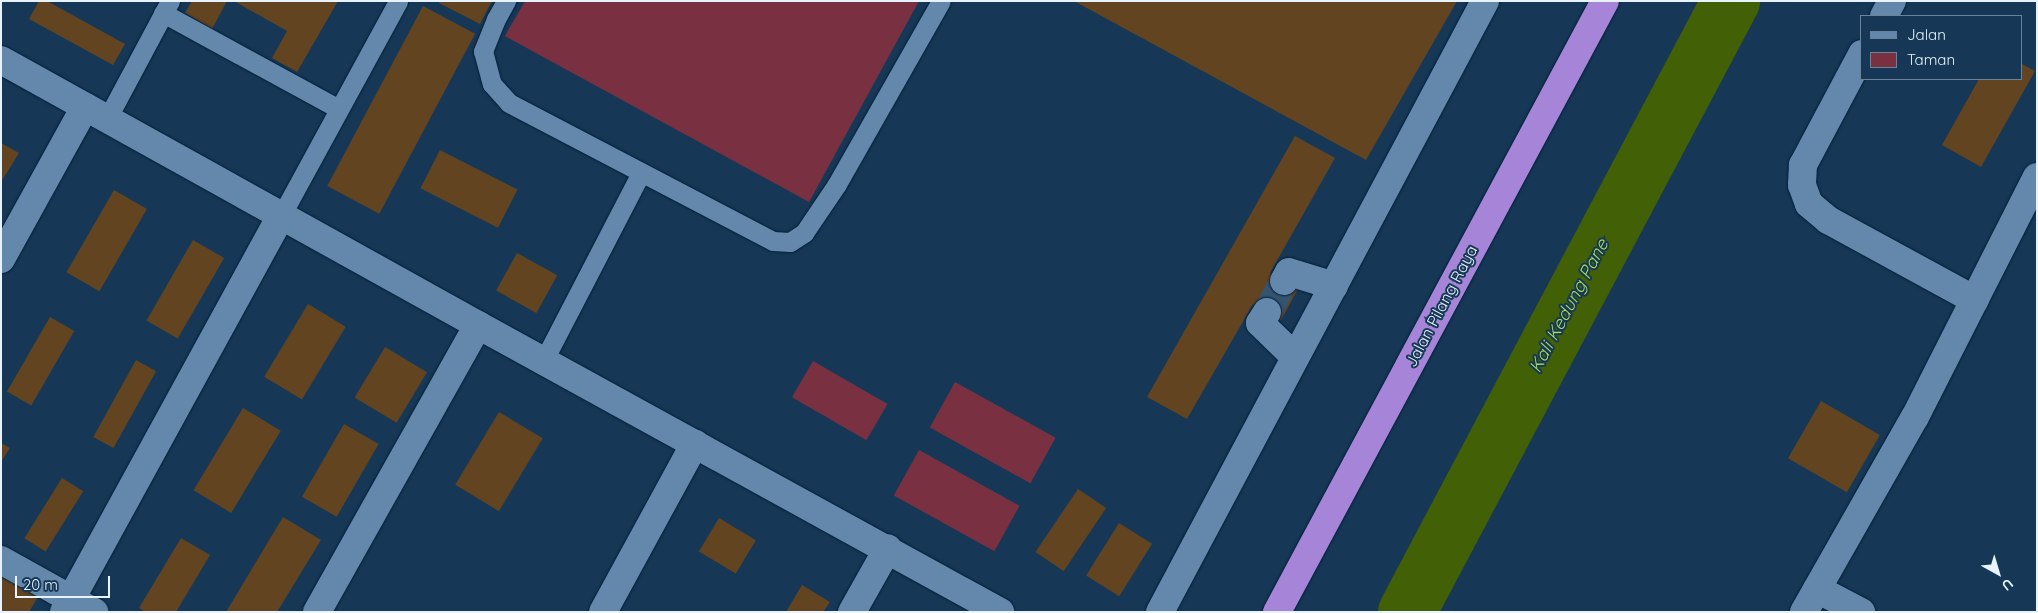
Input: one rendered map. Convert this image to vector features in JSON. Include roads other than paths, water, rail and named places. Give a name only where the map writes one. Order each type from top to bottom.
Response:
[{"type":"highway","name":"Jalan Pilang Raya","points":[[1277,612],[1605,1]]},
{"type":"street","points":[[1160,612],[1485,1]]},
{"type":"street","points":[[1885,15],[1892,1]]},
{"type":"street","points":[[1860,58],[1803,165],[1802,184],[1809,204],[1828,220],[1975,300]]},
{"type":"street","points":[[1,60],[478,325],[888,548],[1000,612]]},
{"type":"street","points":[[1,259],[96,113]]},
{"type":"street","points":[[1861,612],[1810,600],[1915,417],[2037,177]]},
{"type":"street","points":[[67,605],[280,216]]},
{"type":"street","points":[[1284,281],[1289,272],[1334,286]]},
{"type":"street","points":[[1267,312],[1260,322],[1296,357]]},
{"type":"street","points":[[317,612],[478,325]]},
{"type":"street","points":[[603,612],[695,443]]},
{"type":"street","points":[[852,612],[888,548]]},
{"type":"street","points":[[1,560],[67,605],[94,612]]},
{"type":"lane","points":[[280,216],[398,1]]},
{"type":"lane","points":[[506,1],[496,19],[484,51],[492,84],[510,103],[772,241],[790,242],[804,233],[837,184],[941,1]]},
{"type":"lane","points":[[96,113],[167,7],[339,109]]},
{"type":"lane","points":[[544,360],[641,173]]},
{"type":"waterway","name":"Kali Kedung Pane","points":[[1407,612],[1731,1]]},
{"type":"tunnel","points":[[1267,312],[1284,281]]}]
